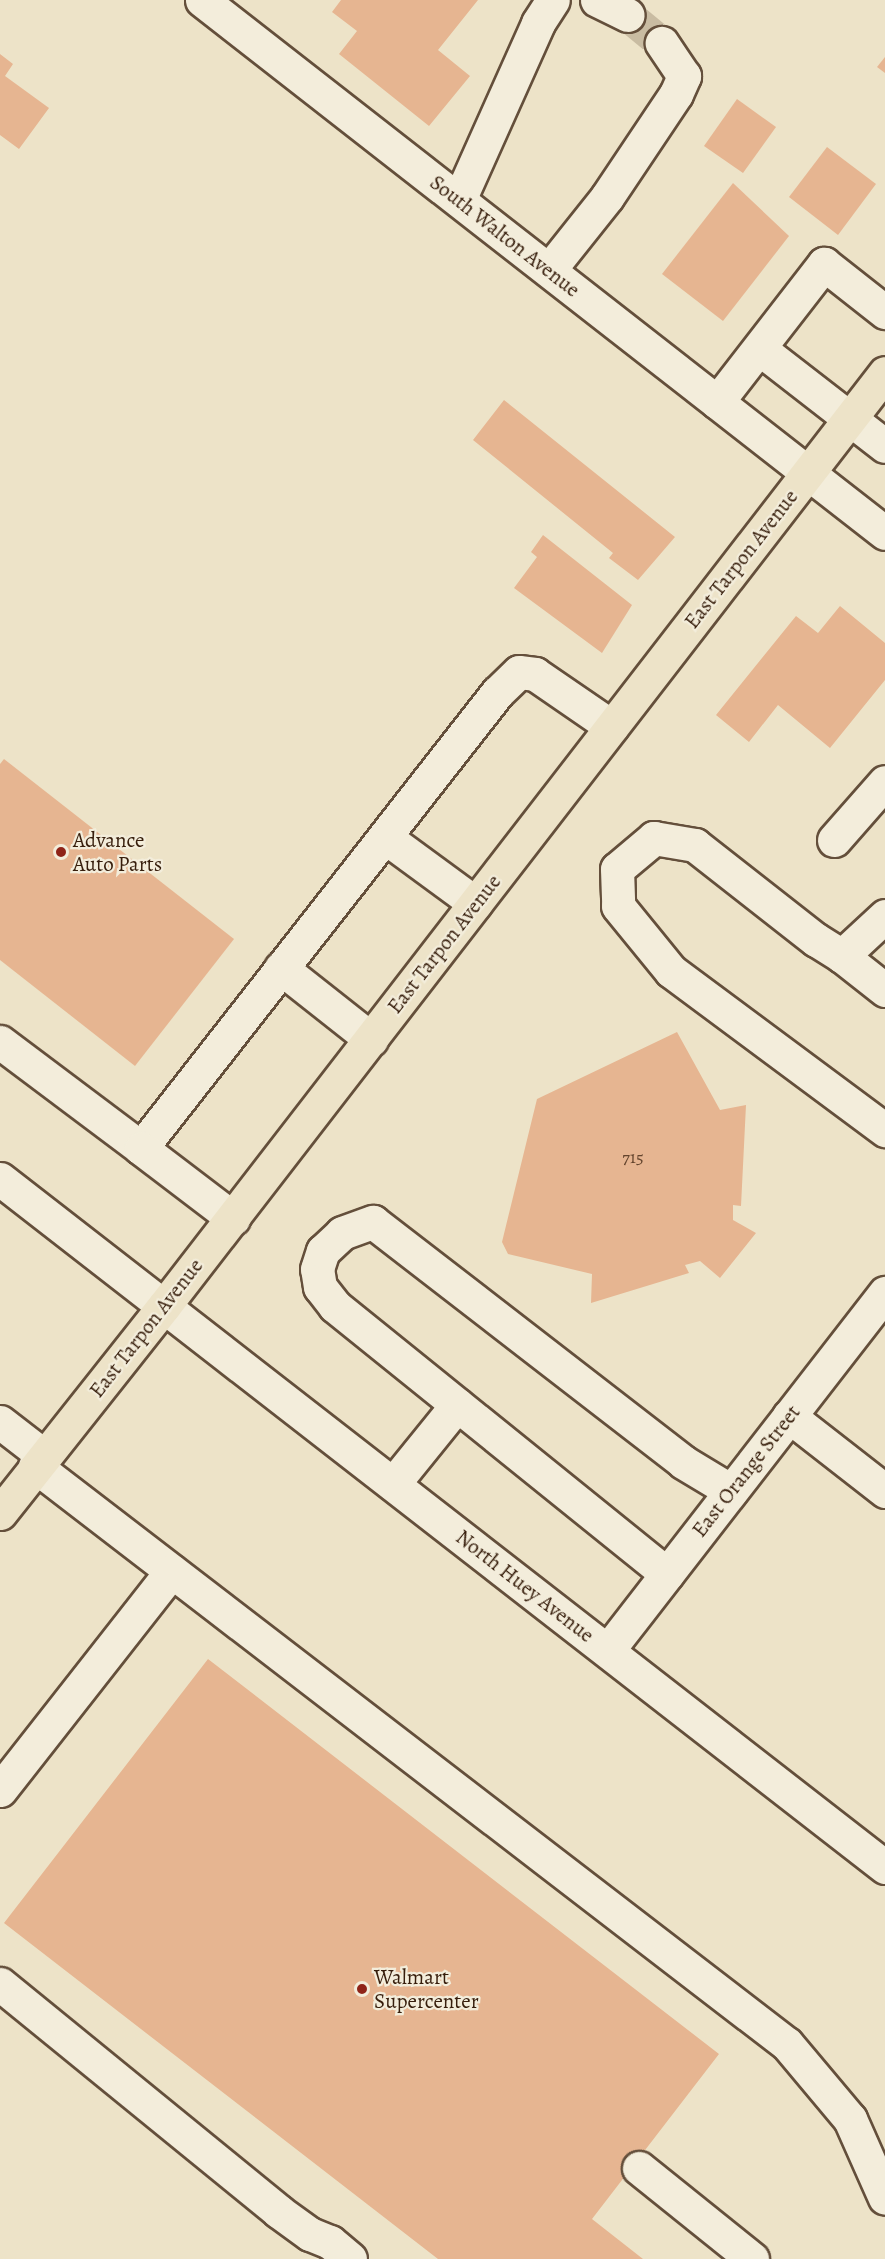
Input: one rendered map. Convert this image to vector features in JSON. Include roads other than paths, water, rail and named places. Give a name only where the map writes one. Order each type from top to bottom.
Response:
[{"type":"main road","name":"East Tarpon Avenue","points":[[0,1513],[233,1218],[885,373]]},
{"type":"street","name":"South Walton Avenue","points":[[202,0],[885,533]]},
{"type":"street","points":[[459,200],[538,22],[554,0]]},
{"type":"street","points":[[597,0],[628,15]]},
{"type":"street","points":[[549,270],[607,197],[676,94],[684,76],[662,43]]},
{"type":"street","points":[[717,402],[824,264],[885,312]]},
{"type":"street","points":[[760,349],[885,446]]},
{"type":"street","points":[[141,1148],[497,693],[519,672],[535,674],[612,727]]},
{"type":"street","points":[[834,840],[885,782]]},
{"type":"street","points":[[385,837],[475,903]]},
{"type":"street","points":[[885,990],[842,956],[816,940],[695,844],[654,838],[618,869],[618,906],[671,971],[885,1130]]},
{"type":"street","points":[[842,956],[885,915]]},
{"type":"street","points":[[281,968],[371,1039]]},
{"type":"street","points":[[0,1042],[233,1218]]},
{"type":"street","name":"North Huey Avenue","points":[[0,1179],[885,1867]]},
{"type":"street","points":[[667,1574],[335,1306],[320,1287],[317,1269],[323,1251],[342,1233],[374,1222],[392,1233],[683,1462],[731,1491]]},
{"type":"street","name":"East Orange Street","points":[[608,1650],[885,1293]]},
{"type":"street","points":[[393,1484],[457,1405]]},
{"type":"street","points":[[789,1416],[885,1491]]},
{"type":"street","points":[[0,1422],[40,1461],[172,1571],[787,2044],[850,2119],[885,2198]]},
{"type":"street","points":[[0,1790],[172,1571]]},
{"type":"street","points":[[0,1984],[292,2222],[330,2242],[350,2259]]},
{"type":"street","points":[[639,2168],[752,2259]]},
{"type":"tunnel","points":[[628,15],[662,43]]},
{"type":"place","name":"Advance Auto Parts","points":[[61,852]]},
{"type":"place","name":"Walmart Supercenter","points":[[362,1989]]}]
